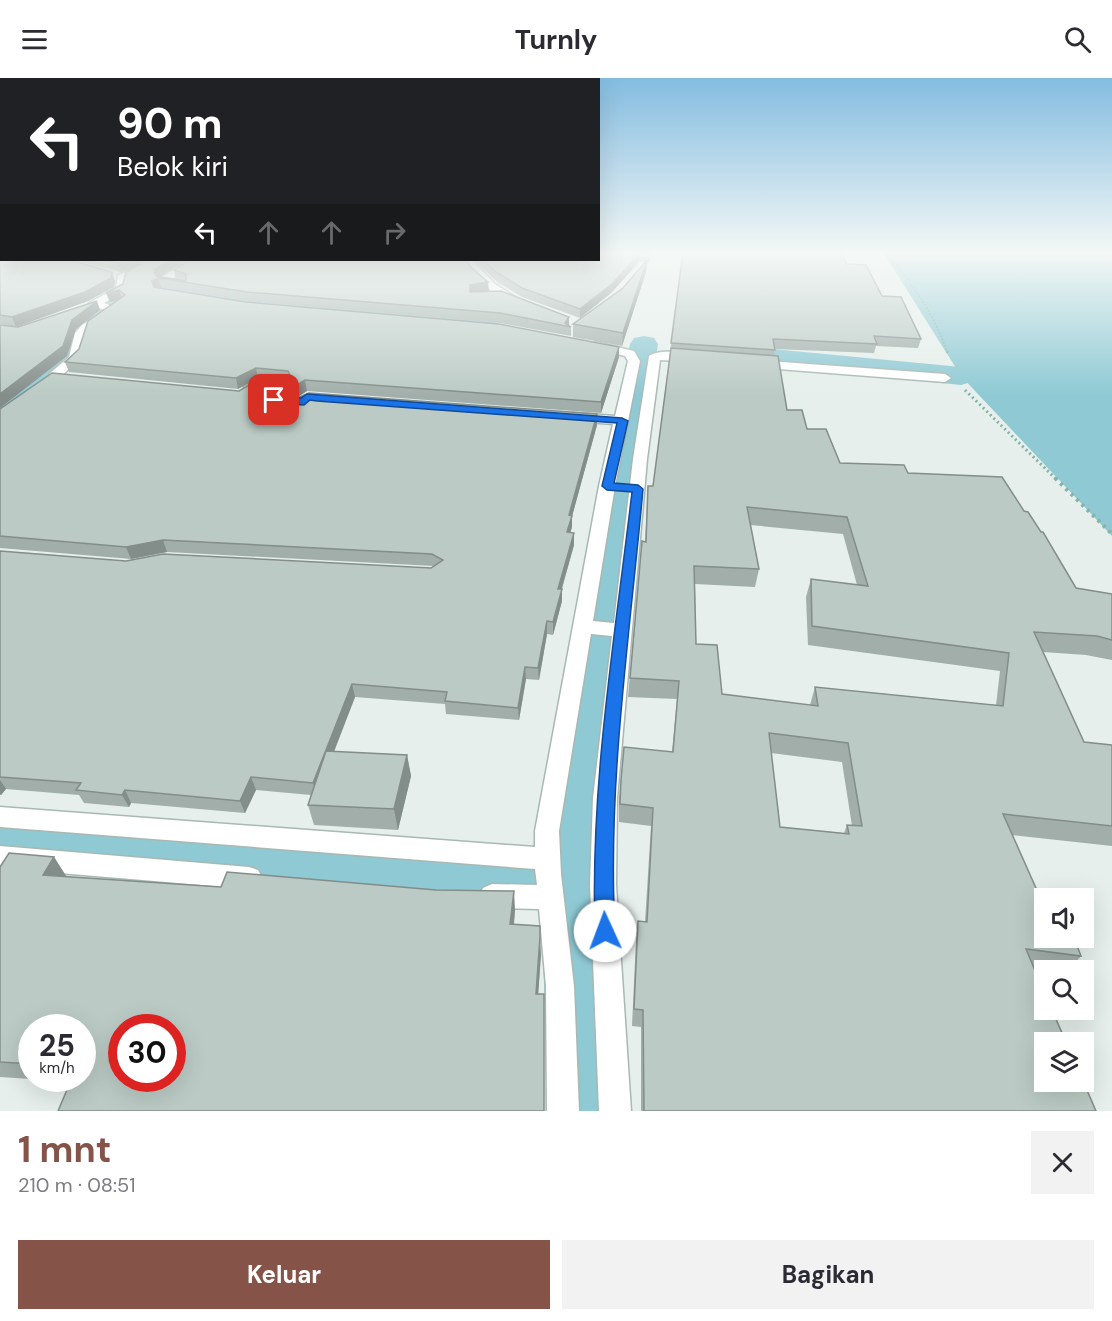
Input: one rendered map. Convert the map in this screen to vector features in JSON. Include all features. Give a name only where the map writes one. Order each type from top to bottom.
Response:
[{"type":"street","points":[[76,379],[49,380],[75,358],[81,333],[86,327],[118,306],[87,307],[101,300]]},
{"type":"street","points":[[513,300],[531,309]]},
{"type":"street","points":[[578,343],[630,354],[709,359]]},
{"type":"street","points":[[563,1111],[563,1040],[545,859],[552,790],[607,486],[634,361],[630,354]]},
{"type":"street","points":[[615,1111],[603,885],[605,798],[622,630],[655,356]]},
{"type":"street","points":[[732,362],[945,378]]},
{"type":"street","points":[[230,393],[242,394],[258,384],[285,387],[274,400],[304,402],[307,397]]},
{"type":"street","points":[[564,416],[622,421]]},
{"type":"street","points":[[607,486],[638,489]]},
{"type":"street","points":[[583,627],[622,630]]},
{"type":"street","points":[[0,817],[545,859]]},
{"type":"street","points":[[0,857],[273,880]]},
{"type":"street","points":[[472,895],[550,894]]},
{"type":"path","points":[[924,300],[939,324],[949,358]]},
{"type":"path","points":[[964,388],[1112,534]]},
{"type":"water","points":[[913,300],[1112,300],[1112,536],[961,376]]},
{"type":"building","points":[[0,300],[61,300],[12,317],[0,315]]},
{"type":"building","points":[[118,300],[235,300],[499,324],[619,347],[601,402],[305,380],[297,385],[286,385],[291,378],[288,371],[256,368],[236,378],[65,362],[79,349],[88,321]]},
{"type":"building","points":[[346,300],[525,300],[569,317],[565,323],[571,327],[500,313]]},
{"type":"building","points":[[556,300],[591,300],[580,309]]},
{"type":"building","points":[[606,300],[634,300],[623,333],[573,324]]},
{"type":"building","points":[[677,300],[903,300],[921,339],[874,336],[877,344],[773,339],[775,350],[671,343]]},
{"type":"building","points":[[97,301],[72,320],[63,346],[0,394],[0,325],[18,327]]},
{"type":"building","points":[[671,348],[778,356],[787,410],[802,410],[807,429],[826,429],[840,463],[904,465],[908,473],[1002,477],[1024,511],[1028,512],[1043,532],[1076,588],[1112,594],[1112,640],[1097,636],[1034,632],[1084,742],[1112,745],[1112,826],[1003,814],[1036,888],[1034,888],[1034,948],[1078,948],[1081,956],[1026,949],[1034,968],[1034,1020],[1056,1020],[1062,1032],[1034,1032],[1034,1092],[1088,1092],[1096,1111],[644,1111],[643,1010],[634,1009],[638,921],[647,922],[653,808],[620,804],[621,780],[624,747],[673,752],[679,681],[630,678],[642,541],[646,542],[648,486],[653,486]],"holes":[[[747,507],[847,517],[868,586],[811,579],[812,626],[1009,653],[1003,706],[815,687],[818,706],[722,694],[717,645],[696,644],[694,566],[759,569]],[[769,733],[848,743],[862,826],[847,825],[849,834],[780,827]]]},
{"type":"building","points":[[52,373],[239,391],[258,380],[269,381],[263,391],[280,397],[300,397],[309,393],[597,414],[569,515],[572,516],[567,532],[574,533],[558,589],[562,589],[553,622],[547,621],[538,668],[525,667],[518,708],[445,701],[447,692],[352,684],[313,783],[251,777],[240,801],[125,790],[122,795],[76,790],[81,783],[0,777],[0,551],[126,561],[163,554],[431,568],[443,560],[432,554],[163,540],[126,547],[0,536],[0,409]]},
{"type":"building","points":[[326,751],[407,755],[394,809],[308,805]]},
{"type":"building","points":[[9,853],[54,857],[43,875],[221,887],[227,872],[436,890],[514,891],[510,924],[540,926],[536,994],[544,994],[544,1111],[58,1111],[66,1092],[96,1092],[96,1014],[18,1014],[18,1063],[0,1062],[0,867]]},
{"type":"waterway","points":[[0,407],[61,359],[83,314],[102,309],[112,300]]},
{"type":"waterway","points":[[270,300],[381,314],[486,318]]},
{"type":"waterway","points":[[569,880],[610,530],[644,344]]},
{"type":"waterway","points":[[720,352],[961,376]]},
{"type":"waterway","points":[[0,831],[319,868],[569,880]]},
{"type":"waterway","points":[[569,880],[585,1111]]},
{"type":"route","points":[[274,400],[304,402],[307,397],[622,421],[607,486],[638,489],[605,798],[603,885],[605,931]]}]
